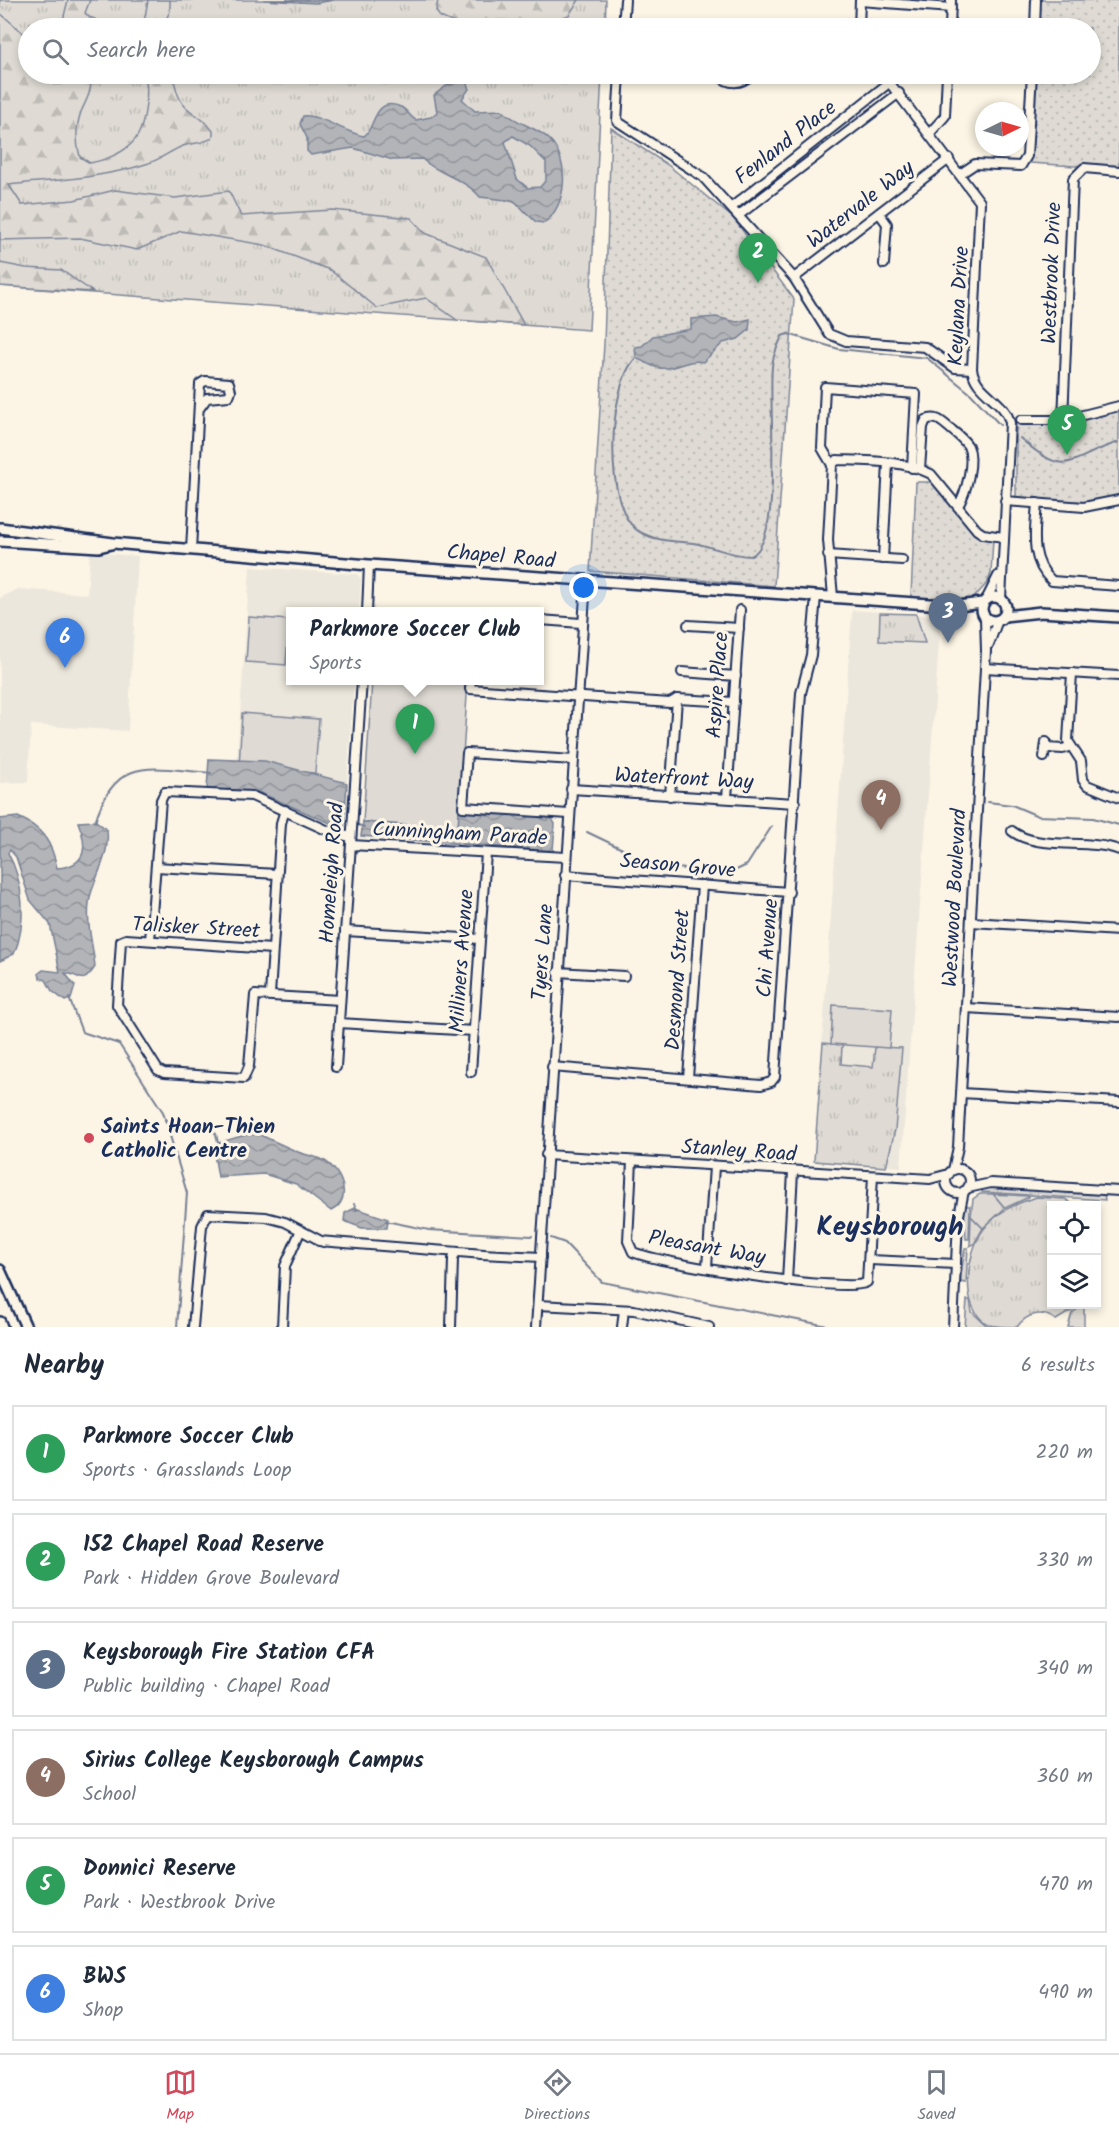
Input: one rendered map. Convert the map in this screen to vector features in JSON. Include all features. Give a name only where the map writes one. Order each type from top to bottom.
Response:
[{"type":"main road","name":"Chapel Road","points":[[0,528],[113,543],[586,581],[958,606],[1002,600]]},
{"type":"main road","name":"Chapel Road","points":[[0,541],[99,547],[113,543]]},
{"type":"main road","points":[[1041,612],[1002,600],[1001,618],[1041,612],[1119,617]]},
{"type":"main road","points":[[984,616],[985,601]]},
{"type":"main road","name":"Chapel Road","points":[[958,606],[984,616],[1001,618]]},
{"type":"main road","points":[[0,1270],[26,1327]]},
{"type":"main road","points":[[0,1322],[2,1327]]},
{"type":"street","points":[[624,18],[626,0]]},
{"type":"street","points":[[1035,18],[1036,0]]},
{"type":"street","points":[[859,18],[860,1],[951,4]]},
{"type":"street","points":[[619,84],[617,121],[703,177],[794,278],[829,334],[846,340],[925,347],[955,368],[972,369]]},
{"type":"street","name":"Fenland Place","points":[[732,207],[887,84]]},
{"type":"street","name":"Keylana Drive","points":[[892,84],[977,196],[981,209],[972,369],[977,386],[1008,417],[1002,600]]},
{"type":"street","points":[[929,134],[945,116],[947,84]]},
{"type":"street","points":[[960,174],[975,164],[1021,166],[1027,156],[1031,84]]},
{"type":"street","name":"Fenland Place","points":[[739,215],[899,93]]},
{"type":"street","name":"Watervale Way","points":[[794,278],[949,159]]},
{"type":"street","name":"Westbrook Drive","points":[[1063,420],[1073,178],[1084,168],[1119,171]]},
{"type":"street","points":[[879,213],[887,224],[884,264]]},
{"type":"street","points":[[191,550],[200,384],[205,381],[229,383],[231,391],[229,396],[207,398],[199,409]]},
{"type":"street","points":[[833,597],[828,555],[832,465],[822,448],[825,387],[916,394],[916,468]]},
{"type":"street","points":[[1021,420],[1063,420],[1119,406]]},
{"type":"street","points":[[916,468],[923,427],[926,420],[932,417],[964,441],[969,449],[967,492],[958,506]]},
{"type":"street","points":[[832,465],[837,460],[888,463],[916,468],[931,474],[983,534],[1003,537]]},
{"type":"street","points":[[883,559],[888,463]]},
{"type":"street","points":[[1005,501],[1084,507],[1119,500]]},
{"type":"street","points":[[1036,503],[1033,541],[1046,576],[1052,581],[1119,585]]},
{"type":"street","points":[[828,555],[902,560]]},
{"type":"street","name":"Keylana Drive","points":[[985,601],[995,585],[1002,558]]},
{"type":"street","points":[[367,607],[369,565]]},
{"type":"street","name":"Tyers Lane","points":[[536,1327],[581,623],[586,581]]},
{"type":"street","name":"Chi Avenue","points":[[552,1067],[761,1085],[771,1082],[775,1077],[801,693],[811,655],[816,596]]},
{"type":"street","name":"Aspire Place","points":[[727,798],[740,610]]},
{"type":"street","name":"Westwood Boulevard","points":[[950,1189],[951,1172],[958,1147],[986,651],[984,616]]},
{"type":"street","name":"Westwood Boulevard","points":[[986,651],[1001,618]]},
{"type":"street","points":[[544,620],[581,623]]},
{"type":"street","points":[[688,625],[739,628]]},
{"type":"street","points":[[985,668],[1119,676]]},
{"type":"street","points":[[682,672],[736,676]]},
{"type":"street","points":[[1072,673],[1068,737],[1071,746],[1082,761],[1083,780],[1087,785],[1119,798]]},
{"type":"street","name":"Homeleigh Road","points":[[336,1067],[362,685]]},
{"type":"street","points":[[470,685],[577,697],[670,703],[677,699],[734,702]]},
{"type":"street","points":[[670,795],[677,699]]},
{"type":"street","points":[[1044,757],[1046,745],[1063,749],[1071,746]]},
{"type":"street","points":[[569,814],[463,807],[467,753],[573,760]]},
{"type":"street","name":"Waterfront Way","points":[[571,789],[795,803]]},
{"type":"street","name":"Cunningham Parade","points":[[156,867],[161,800],[165,792],[252,796],[351,841],[486,853],[566,857]]},
{"type":"street","points":[[285,810],[277,874],[270,994],[340,1000]]},
{"type":"street","points":[[1012,831],[1031,840],[1099,844],[1119,850]]},
{"type":"street","name":"Milliners Avenue","points":[[471,1072],[486,853]]},
{"type":"street","points":[[150,940],[156,867],[277,874]]},
{"type":"street","name":"Season Grove","points":[[565,875],[789,892]]},
{"type":"street","name":"Desmond Street","points":[[688,1078],[702,885]]},
{"type":"street","points":[[971,922],[1119,931]]},
{"type":"street","points":[[345,931],[480,939]]},
{"type":"street","name":"Talisker Street","points":[[270,994],[255,995],[253,1000],[249,1066],[244,1078],[164,1073],[158,1070],[117,1005],[120,943],[126,939],[272,949]]},
{"type":"street","points":[[558,972],[624,976]]},
{"type":"street","points":[[966,1008],[1119,1017]]},
{"type":"street","points":[[339,1023],[474,1031]]},
{"type":"street","points":[[961,1093],[1119,1102]]},
{"type":"street","name":"Westwood Boulevard","points":[[958,1147],[966,1173],[966,1189]]},
{"type":"street","name":"Stanley Road","points":[[546,1155],[930,1179],[951,1172],[966,1173]]},
{"type":"street","name":"Pleasant Way","points":[[632,1161],[629,1247],[639,1254],[825,1286],[865,1284],[870,1260]]},
{"type":"street","points":[[707,1267],[714,1167]]},
{"type":"street","points":[[787,1281],[793,1172]]},
{"type":"street","points":[[966,1173],[991,1183]]},
{"type":"street","points":[[873,1176],[870,1260],[956,1264]]},
{"type":"street","name":"Stanley Road","points":[[930,1179],[950,1189],[966,1189]]},
{"type":"street","points":[[953,1327],[958,1220],[966,1189],[991,1183],[1119,1191]]},
{"type":"street","points":[[950,1189],[958,1220]]},
{"type":"street","points":[[193,1327],[202,1232],[210,1219],[222,1214],[266,1217],[291,1225],[299,1234],[323,1242],[436,1251],[455,1255],[541,1257]]},
{"type":"street","points":[[283,1327],[285,1266],[299,1234]]},
{"type":"street","points":[[451,1327],[455,1255]]},
{"type":"street","points":[[538,1305],[644,1313],[709,1327]]},
{"type":"street","points":[[623,1327],[624,1313]]},
{"type":"shaded area","points":[[90,552],[138,556],[128,731],[31,725],[28,782],[0,783],[0,598],[18,589],[87,594]]},
{"type":"shaded area","points":[[250,567],[357,574],[361,579],[359,607],[286,607],[286,685],[354,685],[347,783],[307,780],[237,759]]},
{"type":"shaded area","points":[[852,610],[941,616],[901,1167],[814,1161]]},
{"type":"green space","points":[[0,0],[606,0],[605,18],[18,18],[18,84],[601,84],[589,330],[0,286]]},
{"type":"green space","points":[[68,0],[90,0],[85,13],[92,18],[64,18]]},
{"type":"green space","points":[[148,0],[170,0],[170,11],[167,18],[145,18]]},
{"type":"green space","points":[[438,0],[579,0],[569,15],[560,18],[442,18],[436,11]]},
{"type":"green space","points":[[1038,0],[1119,0],[1119,169],[1030,163],[1034,84],[1101,84],[1101,18],[1037,18]]},
{"type":"green space","points":[[0,13],[18,28],[18,84],[91,84],[79,117],[77,134],[80,157],[90,163],[119,153],[133,142],[141,129],[145,110],[146,84],[175,84],[183,104],[213,131],[213,137],[210,139],[183,146],[151,162],[129,169],[78,178],[9,185],[22,205],[74,200],[115,190],[175,198],[229,191],[241,216],[332,210],[411,218],[425,233],[486,257],[524,325],[457,320],[426,298],[377,308],[330,270],[264,245],[181,231],[137,250],[80,238],[0,240]]},
{"type":"green space","points":[[611,128],[668,165],[733,218],[794,299],[774,586],[590,571],[604,344]]},
{"type":"green space","points":[[0,263],[26,268],[61,270],[93,292],[0,286]]},
{"type":"green space","points":[[1119,410],[1119,496],[1086,503],[1016,498],[1016,423],[1055,424]]},
{"type":"green space","points":[[916,482],[934,482],[982,537],[993,539],[991,573],[988,582],[971,601],[911,597]]},
{"type":"green space","points":[[880,613],[916,614],[925,643],[879,641]]},
{"type":"green space","points":[[249,617],[286,620],[286,665],[246,662]]},
{"type":"green space","points":[[372,685],[468,685],[458,829],[363,822]]},
{"type":"green space","points":[[242,713],[319,719],[315,773],[239,768]]},
{"type":"green space","points":[[833,1005],[892,1009],[889,1048],[831,1044]]},
{"type":"green space","points":[[823,1043],[842,1045],[841,1064],[873,1067],[875,1047],[902,1048],[895,1130],[886,1167],[814,1161]]},
{"type":"green space","points":[[983,1187],[1104,1194],[1105,1200],[982,1192]]},
{"type":"green space","points":[[980,1194],[993,1194],[1005,1208],[983,1228],[971,1216],[973,1199]]},
{"type":"green space","points":[[993,1194],[1029,1196],[1029,1197],[1005,1208]]},
{"type":"green space","points":[[1037,1197],[1068,1201],[1047,1201],[1047,1309],[1074,1309],[1056,1320],[1035,1314],[1025,1319],[1017,1327],[999,1327],[989,1325],[979,1317],[969,1294],[968,1280],[973,1252],[983,1230],[1001,1213]]},
{"type":"green space","points":[[964,1206],[970,1206],[969,1239],[966,1239]]},
{"type":"green space","points":[[971,1216],[983,1228],[974,1244],[970,1246]]},
{"type":"green space","points":[[965,1248],[968,1248],[966,1283],[960,1282]]},
{"type":"green space","points":[[967,1300],[970,1300],[972,1312],[988,1327],[965,1327]]},
{"type":"green space","points":[[1078,1309],[1084,1309],[1084,1327],[1068,1327],[1072,1313]]},
{"type":"water","points":[[264,0],[334,0],[316,3]]},
{"type":"water","points":[[449,84],[467,84],[469,89],[462,99],[475,111],[502,110],[549,139],[560,158],[563,182],[558,206],[544,223],[536,222],[514,201],[480,197],[467,186],[422,159],[393,160],[353,148],[311,155],[307,151],[307,138],[300,124],[303,116],[316,118],[364,136],[368,133],[380,109],[385,106],[401,107],[416,120],[431,117],[437,112],[434,95]],"holes":[[[513,136],[530,146],[546,162],[546,180],[540,187],[528,188],[517,179],[505,142]]]},
{"type":"water","points":[[716,317],[737,322],[750,319],[749,330],[738,339],[723,343],[703,362],[697,361],[670,368],[659,368],[636,358],[635,347],[642,346],[653,336],[691,329],[691,319]]},
{"type":"water","points":[[209,759],[265,761],[347,783],[344,829],[258,792],[207,789]]},
{"type":"water","points":[[459,811],[551,817],[555,824],[553,851],[361,836],[363,822],[458,829]]},
{"type":"water","points":[[18,817],[34,826],[45,837],[57,868],[75,863],[83,852],[83,838],[78,822],[96,821],[107,830],[105,856],[89,906],[95,967],[84,978],[65,973],[75,986],[71,999],[65,1001],[52,991],[46,980],[40,978],[39,973],[43,970],[60,972],[50,924],[30,900],[16,857],[10,850],[8,853],[18,877],[22,903],[21,930],[14,954],[0,961],[0,819]]},
{"type":"water","points":[[258,1134],[328,1163],[339,1176],[342,1184],[342,1199],[338,1206],[331,1211],[296,1184],[264,1174],[218,1177],[214,1154],[218,1143],[245,1135]]},
{"type":"water","points":[[355,1208],[388,1219],[387,1228],[362,1228],[344,1221],[345,1213]]},
{"type":"waterway","points":[[636,358],[627,372],[619,393],[613,447],[619,500],[628,520],[640,532],[653,538],[700,544],[736,554],[751,556],[761,545],[768,525],[772,469],[772,363],[782,336],[788,334],[839,349],[927,358],[971,394],[1000,425]]},
{"type":"waterway","points":[[1020,438],[1036,451],[1059,462],[1078,459],[1119,442]]},
{"type":"waterway","points":[[95,822],[104,800],[114,785],[126,775],[139,770],[154,769],[211,773]]},
{"type":"waterway","points":[[988,802],[1012,805],[1038,816],[1093,818],[1119,825]]},
{"type":"waterway","points":[[358,825],[364,827]]},
{"type":"waterway","points":[[587,832],[660,867],[732,872],[747,865],[772,826]]},
{"type":"waterway","points":[[69,998],[82,1032],[119,1044],[163,1112],[187,1193],[177,1327]]},
{"type":"waterway","points":[[165,1120],[176,1121]]},
{"type":"waterway","points":[[206,1123],[216,1134],[220,1144]]},
{"type":"waterway","points":[[354,1204],[357,1210]]},
{"type":"waterway","points":[[386,1221],[429,1230],[532,1236]]},
{"type":"waterway","points":[[551,1238],[565,1243],[602,1282],[833,1327]]},
{"type":"place","name":"152 Chapel Road Reserve","points":[[758,283]]},
{"type":"place","name":"Donnici Reserve","points":[[1067,455]]},
{"type":"place","name":"Keysborough Fire Station CFA","points":[[948,643]]},
{"type":"place","name":"BWS","points":[[65,668]]},
{"type":"place","name":"Parkmore Soccer Club","points":[[415,754]]},
{"type":"place","name":"Sirius College Keysborough Campus","points":[[881,830]]},
{"type":"place","name":"Saints Hoan-Thien Catholic Centre","points":[[89,1138]]},
{"type":"district","name":"Keysborough","points":[[890,1226]]}]
